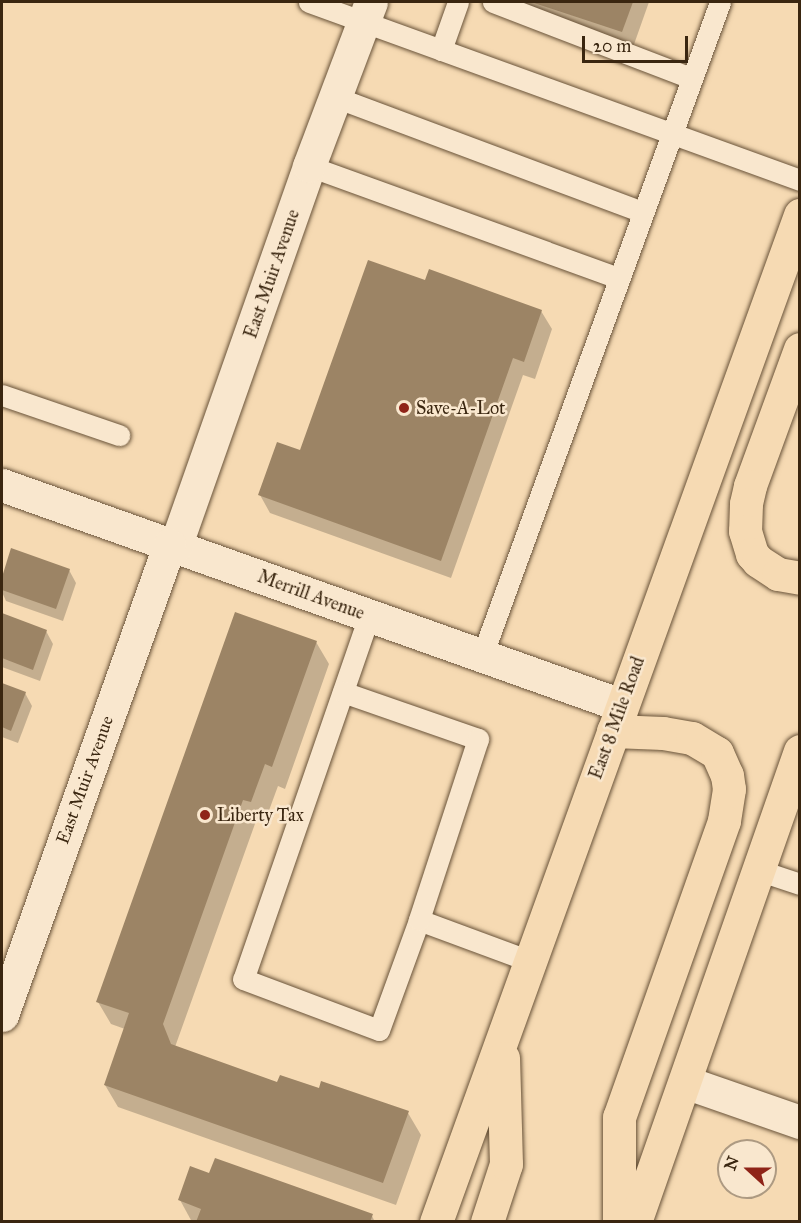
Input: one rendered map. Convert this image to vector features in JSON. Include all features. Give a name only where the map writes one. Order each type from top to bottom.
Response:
[{"type":"highway","name":"East 8 Mile Road","points":[[436,1221],[800,214]]},
{"type":"highway","points":[[800,349],[750,486],[745,524],[748,544],[758,561],[778,574],[800,578]]},
{"type":"highway","points":[[617,718],[698,741],[717,753],[727,775],[729,789],[724,821],[619,1117],[619,1221]]},
{"type":"highway","points":[[635,1221],[800,751]]},
{"type":"highway","points":[[487,1221],[506,1164],[503,1038]]},
{"type":"street","name":"East Muir Avenue","points":[[2,1015],[309,166],[367,12]]},
{"type":"street","name":"Merrill Avenue","points":[[2,485],[482,656],[617,718]]},
{"type":"street","points":[[685,1082],[800,1122]]},
{"type":"lane","points":[[309,2],[367,12],[441,50],[800,180]]},
{"type":"lane","points":[[441,50],[458,2]]},
{"type":"lane","points":[[493,2],[692,78]]},
{"type":"lane","points":[[482,656],[720,2]]},
{"type":"lane","points":[[335,97],[643,212]]},
{"type":"lane","points":[[309,166],[619,278]]},
{"type":"lane","points":[[2,395],[119,435]]},
{"type":"lane","points":[[343,692],[478,739],[419,920],[379,1030],[243,979],[369,616]]},
{"type":"lane","points":[[758,870],[800,884]]},
{"type":"lane","points":[[419,920],[530,961]]},
{"type":"building","points":[[531,2],[633,2],[622,32]]},
{"type":"building","points":[[368,260],[425,280],[429,269],[542,310],[524,362],[513,358],[441,561],[258,495],[277,442],[300,450]]},
{"type":"building","points":[[11,548],[70,569],[56,609],[2,590],[2,577]]},
{"type":"building","points":[[235,612],[317,641],[272,767],[265,764],[251,802],[243,800],[163,1024],[171,1044],[277,1082],[280,1075],[319,1088],[321,1081],[409,1111],[383,1183],[104,1085],[129,1013],[96,1002]]},
{"type":"building","points":[[2,613],[47,630],[33,670],[2,658]]},
{"type":"building","points":[[2,683],[26,692],[11,731],[2,727]]},
{"type":"building","points":[[215,1158],[373,1214],[370,1222],[196,1222],[201,1209],[178,1200],[190,1166],[209,1173]]},
{"type":"place","name":"Save-A-Lot","points":[[404,408]]},
{"type":"place","name":"Liberty Tax","points":[[205,815]]}]
